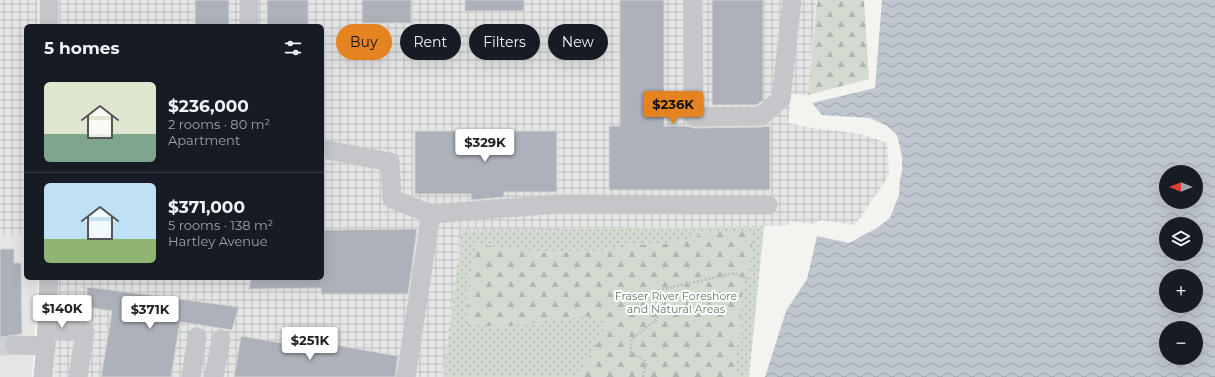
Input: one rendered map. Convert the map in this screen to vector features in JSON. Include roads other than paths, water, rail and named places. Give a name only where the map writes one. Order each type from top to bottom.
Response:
[{"type":"street","points":[[49,0],[49,24]]},
{"type":"street","points":[[249,0],[249,24]]},
{"type":"street","points":[[693,0],[694,117],[761,116],[781,99],[792,0]]},
{"type":"street","points":[[324,149],[390,162],[392,199],[431,214],[558,204],[768,205]]},
{"type":"street","points":[[406,377],[431,214]]},
{"type":"street","points":[[43,377],[49,280]]},
{"type":"street","points":[[14,345],[46,337],[85,332],[78,377]]},
{"type":"street","points":[[191,377],[198,338]]},
{"type":"street","points":[[214,377],[221,339]]},
{"type":"water","points":[[882,0],[1215,0],[1215,377],[765,377],[786,311],[807,279],[817,236],[849,243],[877,228],[890,218],[899,195],[902,172],[902,156],[897,135],[887,126],[870,118],[822,115],[812,103],[875,88]]},
{"type":"tunnel","points":[[0,346],[14,345]]},
{"type":"park label","name":"Fraser River Foreshore and Natural Areas","points":[[676,302]]}]
